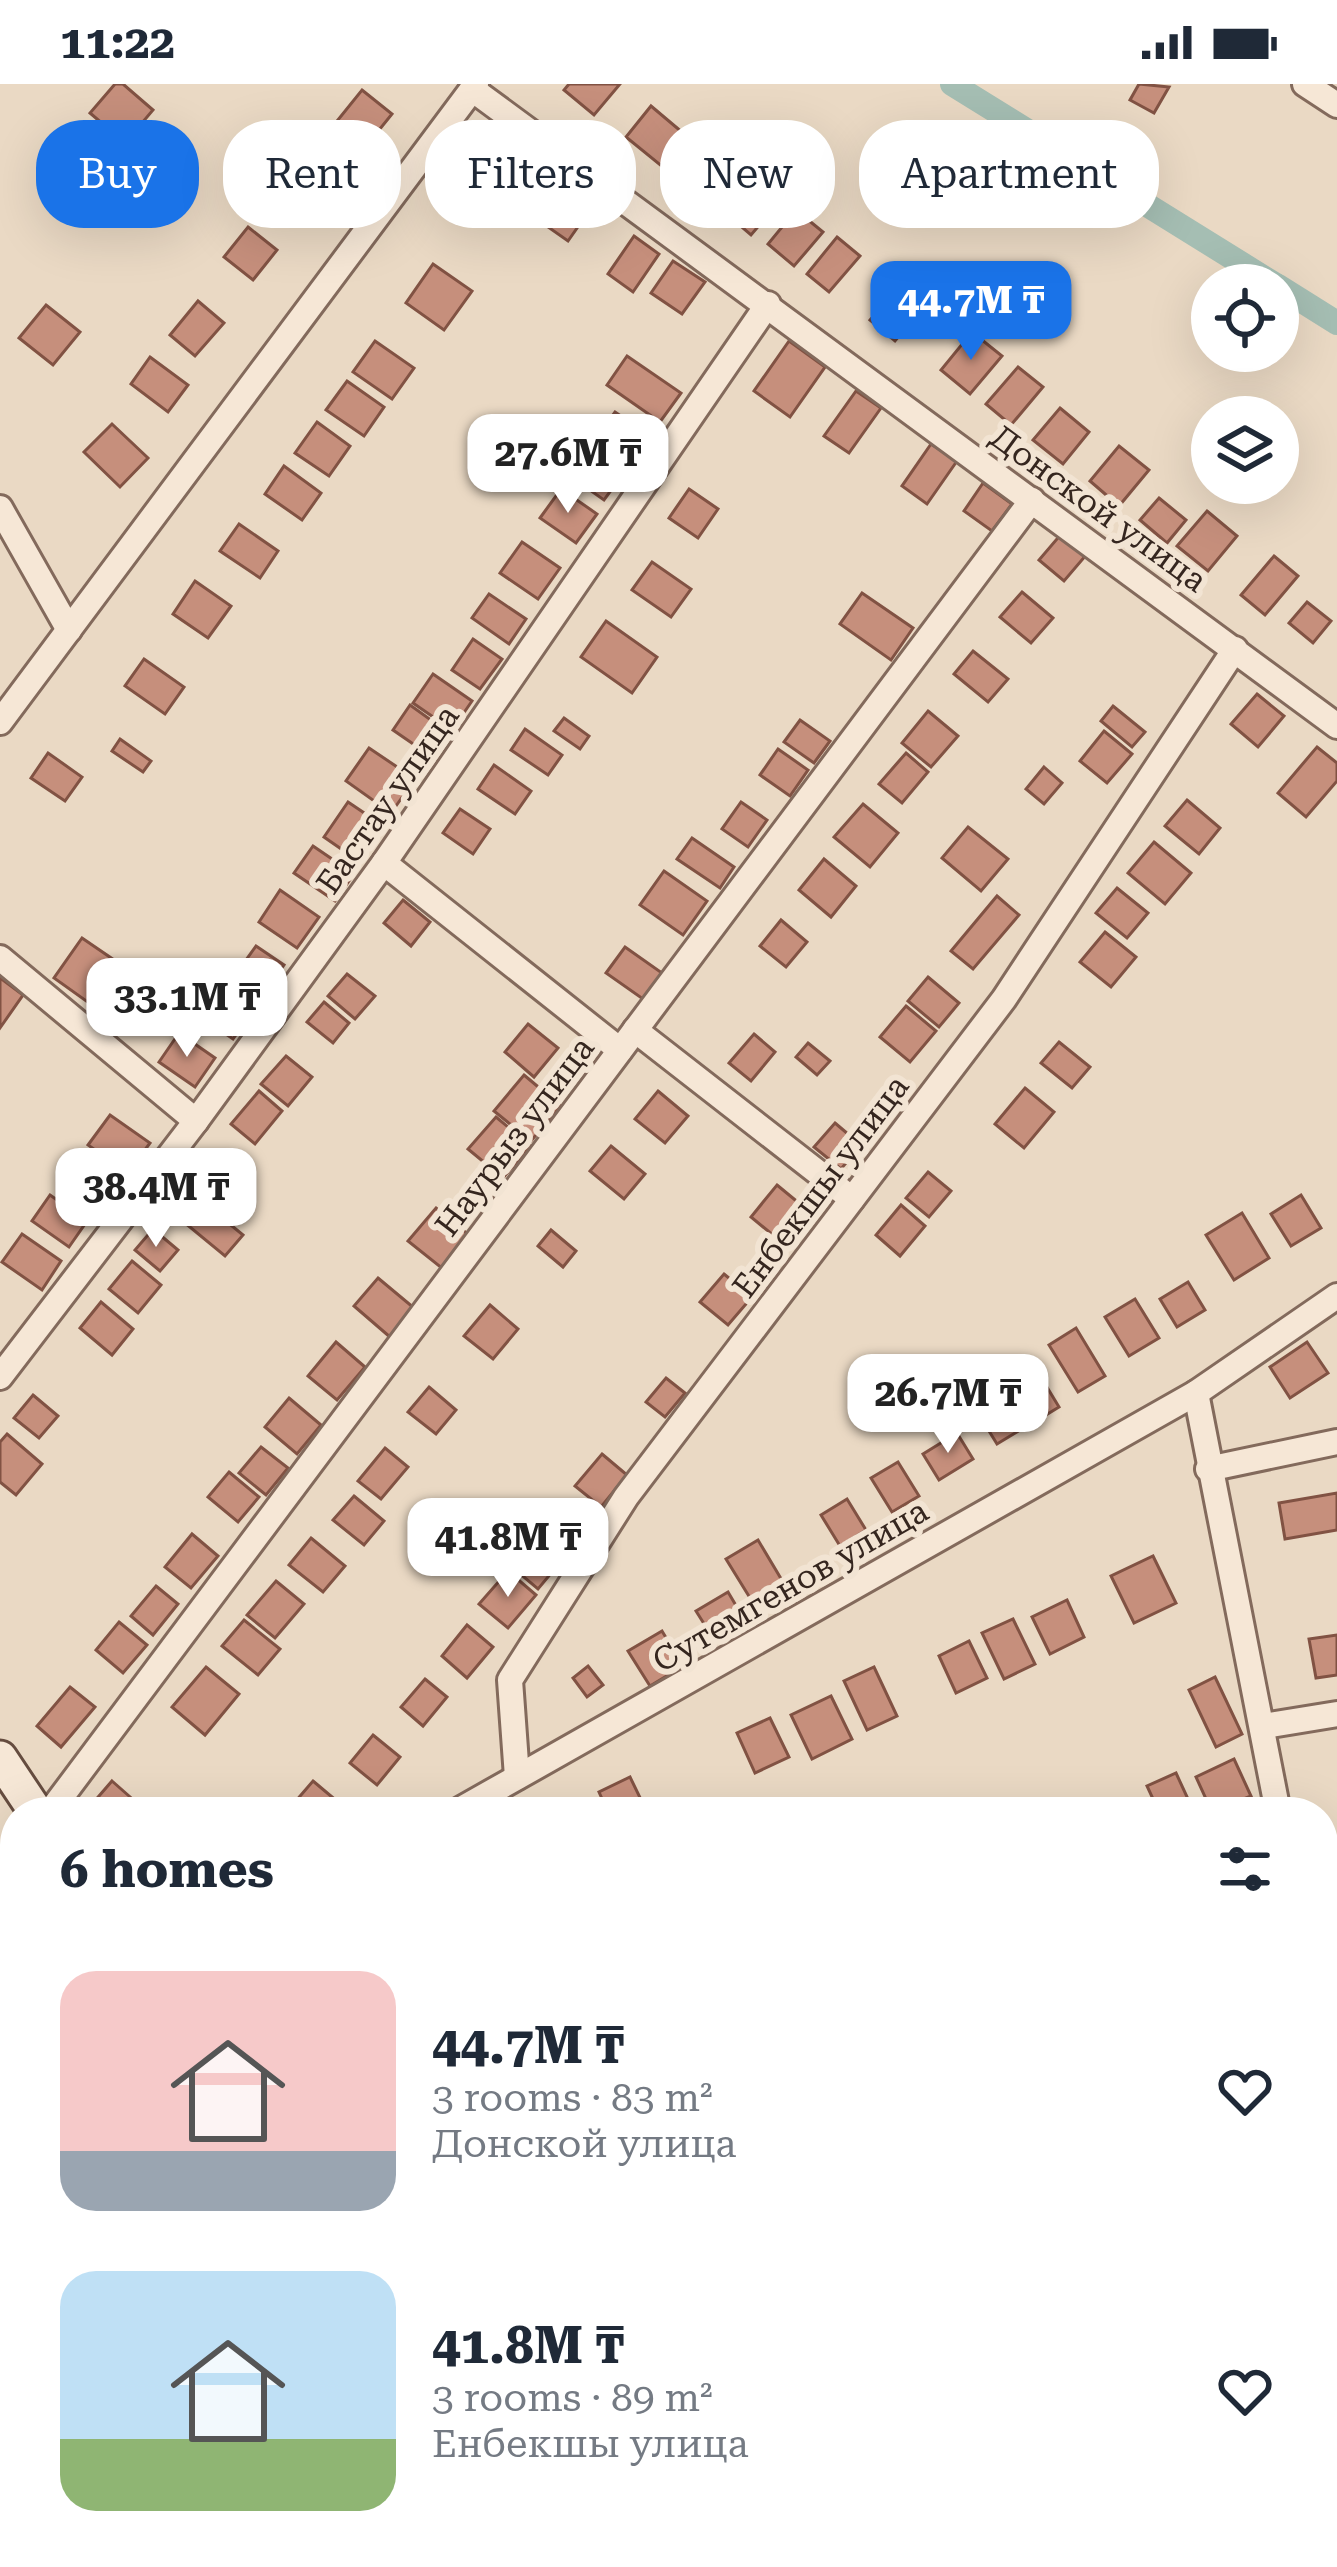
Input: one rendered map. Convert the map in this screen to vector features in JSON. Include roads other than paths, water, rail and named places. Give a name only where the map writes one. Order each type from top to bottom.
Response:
[{"type":"street","points":[[1305,84],[1337,105]]},
{"type":"street","points":[[0,722],[474,86]]},
{"type":"street","name":"Донской улица","points":[[474,86],[1337,726]]},
{"type":"street","name":"Бастау улица","points":[[0,1377],[196,1121],[384,863],[768,304]]},
{"type":"street","name":"Наурыз улица","points":[[61,1797],[1032,500]]},
{"type":"street","points":[[0,508],[69,630]]},
{"type":"street","name":"Енбекшы улица","points":[[517,1777],[510,1680],[626,1497],[1004,999],[1235,649]]},
{"type":"street","points":[[384,863],[852,1199]]},
{"type":"street","points":[[0,958],[196,1121]]},
{"type":"street","name":"Сутемгенов улица","points":[[482,1797],[1196,1393],[1337,1296]]},
{"type":"street","points":[[1196,1393],[1264,1726],[1274,1797]]},
{"type":"street","points":[[1208,1469],[1337,1442]]},
{"type":"street","points":[[1264,1726],[1337,1714]]},
{"type":"street","points":[[0,1758],[26,1797]]},
{"type":"waterway","points":[[952,84],[1242,264]]},
{"type":"waterway","points":[[1299,299],[1337,323]]}]
